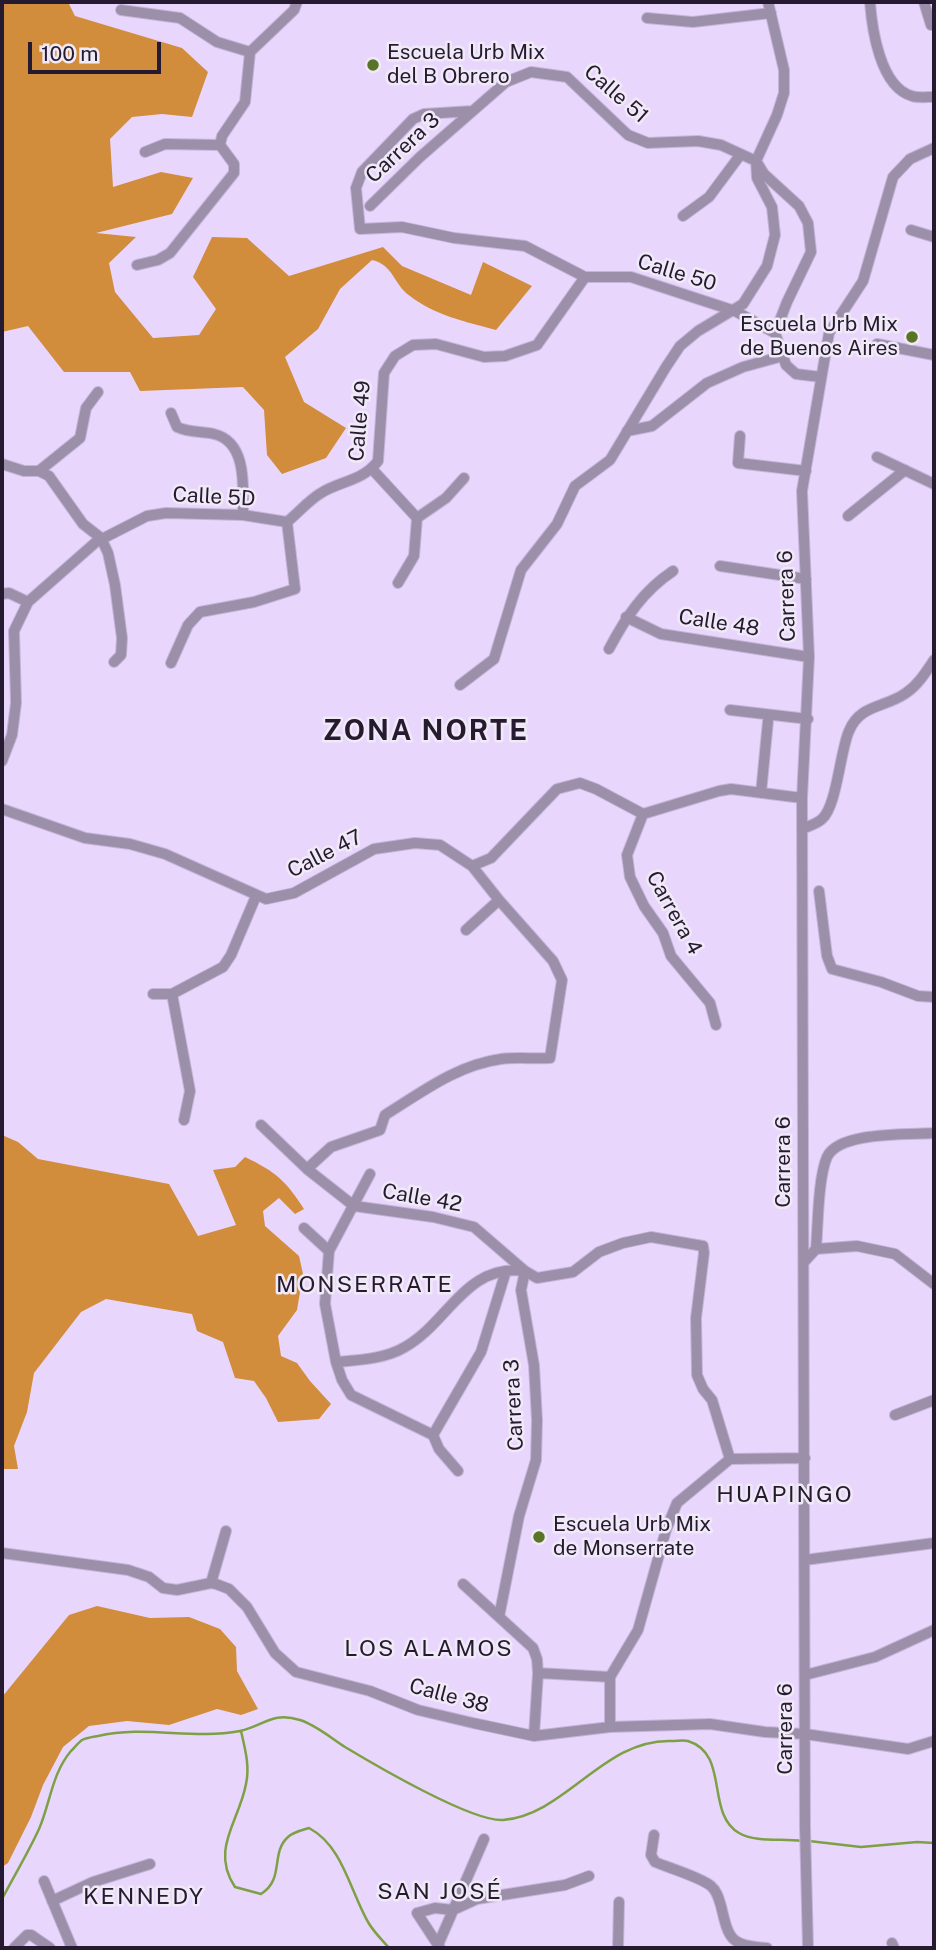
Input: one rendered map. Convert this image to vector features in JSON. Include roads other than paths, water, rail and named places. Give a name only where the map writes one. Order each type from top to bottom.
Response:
[{"type":"street","points":[[137,265],[158,260],[170,253],[234,173],[234,164],[220,145],[222,136],[245,102],[250,52],[294,10],[297,2]]},
{"type":"street","points":[[460,685],[494,659],[521,570],[557,524],[575,486],[610,460],[680,346],[698,331],[743,304],[767,266],[775,235],[772,207],[757,177],[757,161],[778,115],[783,93],[783,70],[768,2]]},
{"type":"street","points":[[870,2],[872,32],[887,73],[898,87],[911,96],[934,97]]},
{"type":"street","points":[[924,2],[931,25]]},
{"type":"street","points":[[121,10],[180,18],[217,42],[250,52]]},
{"type":"street","points":[[647,18],[702,22],[771,13]]},
{"type":"street","name":"Calle 51","points":[[531,72],[567,77],[628,135],[648,143],[698,141],[721,145],[757,161]]},
{"type":"street","name":"Carrera 3","points":[[370,206],[420,157],[506,82],[531,72]]},
{"type":"street","name":"Calle 50","points":[[472,111],[424,114],[413,119],[362,172],[356,188],[360,229],[402,227],[454,238],[525,246],[585,277],[631,277],[735,311],[775,333]]},
{"type":"street","points":[[145,152],[165,144],[220,145]]},
{"type":"street","name":"Carrera 6","points":[[808,1948],[802,798],[809,657],[802,491],[829,333],[863,281],[893,177],[910,159],[934,148]]},
{"type":"street","points":[[683,216],[709,197],[741,154]]},
{"type":"street","points":[[757,161],[764,174],[799,206],[808,223],[811,251],[775,333],[786,365],[796,374],[821,377]]},
{"type":"street","points":[[911,230],[934,237]]},
{"type":"street","name":"Calle 49","points":[[417,517],[372,469],[378,461],[384,373],[395,356],[413,345],[436,344],[484,357],[505,356],[537,345],[585,277]]},
{"type":"street","points":[[877,344],[934,355]]},
{"type":"street","points":[[627,431],[652,426],[707,383],[783,356]]},
{"type":"street","points":[[39,471],[80,438],[86,408],[98,392]]},
{"type":"street","points":[[171,413],[177,427],[186,431],[215,434],[225,439],[235,450],[243,480],[243,515]]},
{"type":"street","points":[[740,436],[738,463],[806,471]]},
{"type":"street","points":[[877,457],[934,484]]},
{"type":"street","points":[[2,464],[24,471],[39,471],[49,476],[83,524],[101,538],[108,553],[116,585],[122,638],[121,655],[114,662]]},
{"type":"street","points":[[170,663],[188,625],[200,612],[254,602],[295,589],[287,523],[321,493],[344,485],[372,469]]},
{"type":"street","points":[[848,516],[905,470]]},
{"type":"street","points":[[398,583],[414,556],[417,517],[446,498],[464,478]]},
{"type":"street","name":"Calle 5D","points":[[101,538],[147,516],[166,513],[243,515],[287,523]]},
{"type":"street","points":[[2,761],[12,734],[16,703],[15,631],[28,602],[101,538]]},
{"type":"street","points":[[720,566],[806,579]]},
{"type":"street","points":[[609,649],[626,617],[653,584],[673,571]]},
{"type":"street","points":[[2,594],[9,593],[28,602]]},
{"type":"street","name":"Calle 48","points":[[626,617],[661,634],[809,657]]},
{"type":"street","points":[[2,635],[15,631]]},
{"type":"street","points":[[802,829],[822,820],[829,807],[849,730],[860,714],[872,706],[908,692],[920,681],[934,660]]},
{"type":"street","points":[[730,710],[808,719]]},
{"type":"street","points":[[761,793],[768,721]]},
{"type":"street","points":[[472,866],[491,858],[557,789],[580,783],[643,814],[731,789],[802,798]]},
{"type":"street","points":[[2,809],[85,838],[130,844],[166,854],[256,897],[231,955],[223,967],[172,994],[153,994]]},
{"type":"street","name":"Carrera 4","points":[[643,814],[627,855],[630,877],[663,933],[671,956],[710,1003],[716,1025]]},
{"type":"street","name":"Calle 47","points":[[256,897],[266,899],[294,892],[374,849],[415,843],[440,845],[472,866],[553,961],[562,980],[550,1058],[502,1059],[474,1065],[452,1074],[385,1115],[380,1130],[331,1147],[307,1169]]},
{"type":"street","points":[[819,891],[827,956],[832,969],[881,982],[918,996],[934,997]]},
{"type":"street","points":[[467,930],[499,900]]},
{"type":"street","points":[[172,994],[190,1091],[184,1120]]},
{"type":"street","name":"Calle 42","points":[[261,1125],[307,1169],[354,1206],[433,1217],[474,1227],[525,1271]]},
{"type":"street","points":[[804,1262],[816,1249],[828,1155],[838,1146],[862,1137],[934,1133]]},
{"type":"street","points":[[370,1174],[329,1251],[325,1304],[336,1362],[351,1395],[433,1435],[439,1449],[458,1471]]},
{"type":"street","points":[[304,1228],[329,1251]]},
{"type":"street","points":[[336,1362],[370,1359],[403,1349],[420,1338],[466,1289],[480,1279],[506,1272],[525,1271],[537,1278],[573,1272],[599,1252],[622,1242],[651,1237],[703,1247],[696,1318],[697,1376],[712,1400],[730,1460]]},
{"type":"street","points":[[816,1249],[857,1246],[895,1254],[934,1284]]},
{"type":"street","name":"Carrera 3","points":[[499,1617],[519,1516],[536,1460],[534,1365],[521,1290],[525,1271]]},
{"type":"street","points":[[433,1435],[481,1352],[506,1272]]},
{"type":"street","points":[[895,1415],[934,1400]]},
{"type":"street","points":[[610,1727],[610,1677],[638,1630],[666,1530],[677,1503],[730,1460],[805,1458]]},
{"type":"street","points":[[2,1553],[128,1570],[149,1577],[163,1588],[177,1590],[211,1583],[226,1531]]},
{"type":"street","points":[[805,1560],[934,1543]]},
{"type":"street","name":"Calle 38","points":[[211,1583],[229,1588],[247,1607],[275,1653],[296,1672],[370,1691],[418,1710],[534,1735],[610,1727],[710,1724],[908,1749],[934,1743]]},
{"type":"street","points":[[463,1584],[533,1648],[538,1673],[534,1735]]},
{"type":"street","points":[[805,1675],[875,1657],[934,1630]]},
{"type":"street","points":[[538,1673],[610,1677]]},
{"type":"street","points":[[654,1835],[651,1855],[655,1862],[712,1886],[718,1896],[727,1930],[733,1939],[742,1946],[767,1948]]},
{"type":"street","points":[[439,1947],[484,1839]]},
{"type":"street","points":[[52,1901],[93,1882],[150,1864]]},
{"type":"street","points":[[439,1947],[417,1913],[435,1908],[453,1910],[477,1899],[551,1887],[589,1876]]},
{"type":"street","points":[[44,1881],[72,1948]]},
{"type":"street","points":[[618,1948],[619,1902]]},
{"type":"street","points":[[14,1948],[27,1935],[31,1935],[50,1948]]},
{"type":"waterway","points":[[2,1899],[39,1829],[60,1769],[71,1751],[82,1740],[133,1732],[205,1734],[240,1731],[282,1717],[312,1725],[345,1747],[447,1803],[469,1812],[503,1820],[526,1815],[546,1805],[626,1751],[648,1743],[688,1741],[701,1748],[709,1758],[723,1812],[729,1824],[739,1833],[761,1839],[802,1841]]},
{"type":"waterway","points":[[241,1731],[247,1777],[229,1836],[225,1860],[235,1887],[261,1894],[273,1881],[283,1843],[292,1834],[309,1828],[321,1836],[338,1857],[368,1922],[389,1948]]},
{"type":"waterway","points":[[809,1841],[861,1847],[934,1843]]},
{"type":"place","name":"Escuela Urb Mix del B Obrero","points":[[373,65]]},
{"type":"place","name":"Escuela Urb Mix de Buenos Aires","points":[[912,337]]},
{"type":"place","name":"Escuela Urb Mix de Monserrate","points":[[539,1537]]},
{"type":"district","name":"ZONA NORTE","points":[[426,731]]},
{"type":"district","name":"MONSERRATE","points":[[365,1285]]},
{"type":"district","name":"HUAPINGO","points":[[785,1495]]},
{"type":"district","name":"LOS ALAMOS","points":[[429,1649]]},
{"type":"district","name":"SAN JOSÉ","points":[[440,1892]]},
{"type":"district","name":"KENNEDY","points":[[144,1897]]}]
